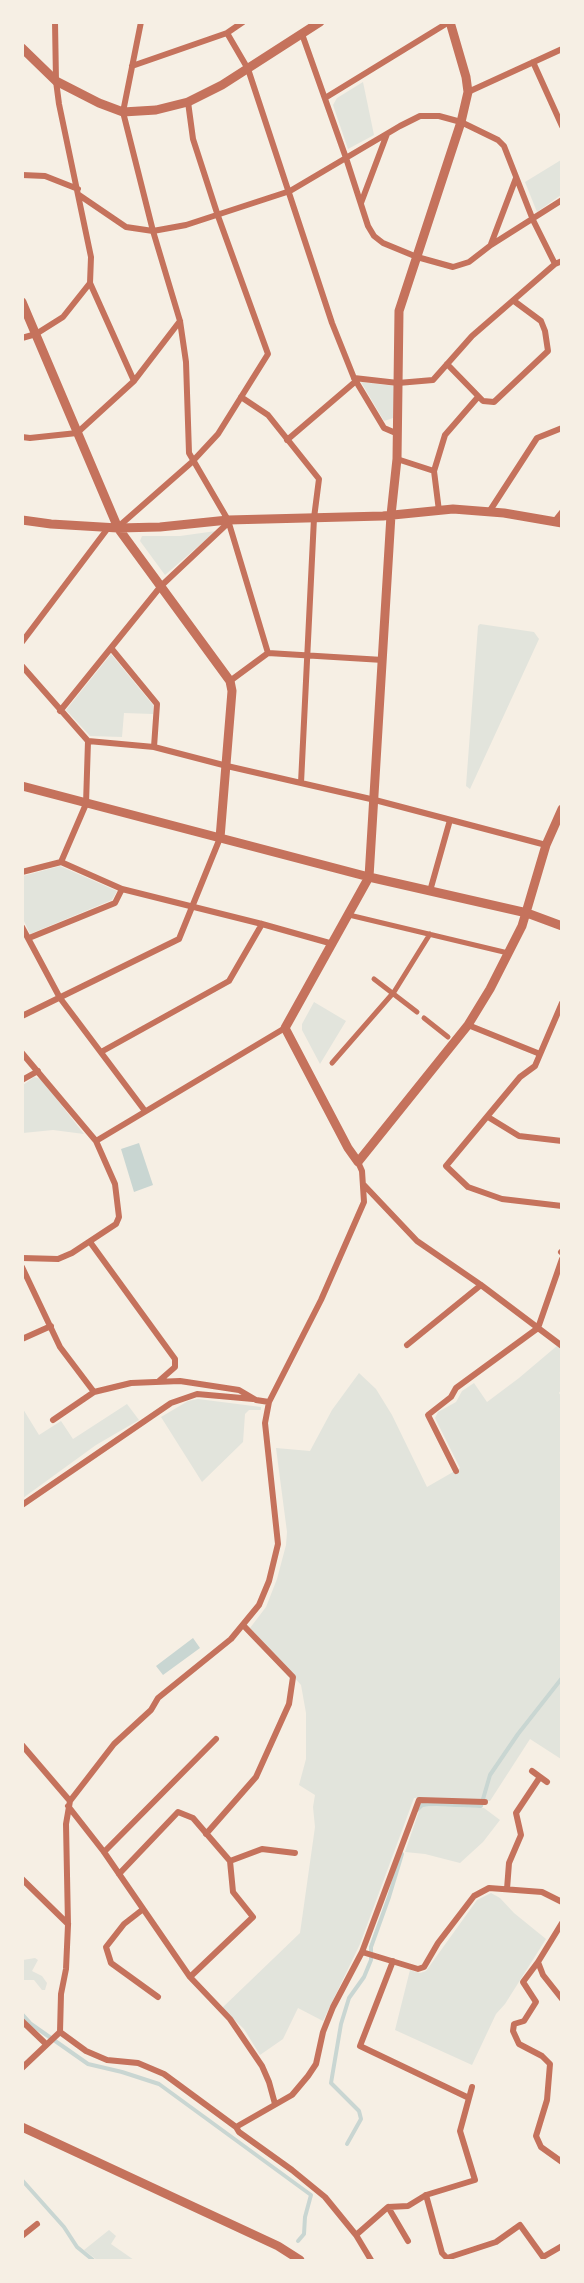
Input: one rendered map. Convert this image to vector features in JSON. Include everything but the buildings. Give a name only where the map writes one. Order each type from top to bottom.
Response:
[{"type":"street","points":[[55,22],[56,81],[59,104],[91,257],[90,283],[134,381]]},
{"type":"street","points":[[141,22],[123,112],[153,231],[180,321],[186,362],[189,453],[192,462],[228,522],[268,653]]},
{"type":"street","points":[[132,66],[227,33],[243,22]]},
{"type":"street","points":[[22,48],[56,81],[99,103],[123,112],[156,110],[188,102],[248,69],[320,22]]},
{"type":"street","points":[[96,1141],[285,1028],[369,877],[391,515],[397,459],[399,311],[461,122],[468,92],[466,77],[449,22],[326,98]]},
{"type":"street","points":[[227,33],[248,69],[290,190],[332,323],[355,380],[384,428],[398,434]]},
{"type":"street","points":[[302,33],[368,226],[374,236],[383,243],[417,257],[453,267],[468,262],[561,200]]},
{"type":"street","points":[[468,92],[561,49]]},
{"type":"street","points":[[532,62],[561,126]]},
{"type":"street","points":[[22,642],[113,528],[192,462],[218,434],[268,354],[193,139],[188,102]]},
{"type":"street","points":[[22,175],[45,176],[79,192],[126,227],[153,231],[218,216],[290,190],[420,116],[439,116],[461,122],[498,140],[504,146],[533,220],[558,263],[472,336],[433,380],[398,382],[355,380],[286,440]]},
{"type":"street","points":[[361,204],[387,133]]},
{"type":"street","points":[[491,245],[516,177]]},
{"type":"street","points":[[22,338],[36,334],[63,317],[90,283]]},
{"type":"street","points":[[22,302],[78,433],[113,528],[161,586],[230,681],[232,691],[220,838],[179,939],[22,1016]]},
{"type":"street","points":[[447,364],[483,401],[494,402],[548,351],[545,330],[541,321],[514,302]]},
{"type":"street","points":[[22,437],[78,433],[134,381],[180,321]]},
{"type":"street","points":[[439,511],[434,471],[446,435],[478,396]]},
{"type":"street","points":[[241,397],[268,415],[319,479],[314,518],[301,783]]},
{"type":"street","points":[[489,512],[537,438],[561,428]]},
{"type":"street","points":[[397,459],[434,471]]},
{"type":"street","points":[[22,520],[113,528],[160,527],[391,515],[453,509],[558,523],[561,512]]},
{"type":"street","points":[[60,711],[161,586],[228,522]]},
{"type":"street","points":[[111,648],[157,704],[154,747]]},
{"type":"street","points":[[230,681],[268,653],[383,660]]},
{"type":"street","points":[[22,666],[88,741],[154,747],[375,800],[546,845]]},
{"type":"street","points":[[61,862],[86,804],[88,741]]},
{"type":"street","points":[[22,786],[369,877],[527,913],[561,926]]},
{"type":"street","points":[[358,1162],[468,1025],[509,954],[527,913],[546,845],[558,823],[561,808]]},
{"type":"street","points":[[430,891],[450,820]]},
{"type":"street","points":[[22,872],[61,862],[122,889],[333,944]]},
{"type":"street","points":[[29,938],[115,903],[122,889]]},
{"type":"street","points":[[349,915],[509,954]]},
{"type":"street","points":[[100,1052],[229,981],[262,924]]},
{"type":"street","points":[[22,927],[60,998],[145,1111]]},
{"type":"street","points":[[332,1063],[394,992],[430,934]]},
{"type":"street","points":[[374,979],[394,992],[417,1012]]},
{"type":"street","points":[[561,1003],[535,1066],[520,1077],[446,1166],[468,1187],[502,1199],[561,1206]]},
{"type":"street","points":[[424,1018],[448,1037]]},
{"type":"street","points":[[468,1025],[540,1054]]},
{"type":"street","points":[[22,2068],[58,2033],[61,1994],[66,1969],[68,1925],[66,1824],[69,1804],[114,1744],[151,1710],[158,1698],[231,1639],[259,1605],[269,1581],[278,1544],[266,1423],[269,1402],[321,1300],[364,1202],[362,1171],[358,1162],[348,1148],[285,1028]]},
{"type":"street","points":[[22,1053],[96,1141],[115,1184],[119,1216],[116,1224],[72,1253],[58,1259],[22,1258]]},
{"type":"street","points":[[22,1080],[38,1071]]},
{"type":"street","points":[[488,1117],[519,1136],[561,1141]]},
{"type":"street","points":[[363,1183],[417,1241],[482,1285],[561,1346]]},
{"type":"street","points":[[90,1242],[175,1359],[175,1367],[159,1381]]},
{"type":"street","points":[[456,1471],[428,1415],[452,1397],[456,1389],[538,1328],[561,1259]]},
{"type":"street","points":[[22,1267],[60,1347],[94,1392]]},
{"type":"street","points":[[407,1345],[482,1285]]},
{"type":"street","points":[[22,1339],[51,1326]]},
{"type":"street","points":[[53,1420],[94,1392],[131,1383],[180,1381],[239,1389],[256,1400]]},
{"type":"street","points":[[22,1505],[171,1403],[197,1394],[269,1402]]},
{"type":"street","points":[[206,1834],[256,1777],[289,1704],[293,1677],[243,1625]]},
{"type":"street","points":[[104,1852],[216,1739]]},
{"type":"street","points":[[22,1745],[104,1852],[190,1977],[230,2019],[262,2066],[270,2082],[274,2104]]},
{"type":"street","points":[[532,1772],[547,1782]]},
{"type":"street","points":[[507,1889],[509,1863],[521,1835],[516,1813],[540,1777]]},
{"type":"street","points":[[236,2127],[291,2094],[312,2070],[323,2032],[333,2007],[362,1952],[419,1800],[485,1802]]},
{"type":"street","points":[[119,1874],[177,1812],[193,1818],[230,1861],[233,1892],[253,1917],[190,1977]]},
{"type":"street","points":[[230,1861],[262,1849],[295,1853]]},
{"type":"street","points":[[22,1879],[68,1925]]},
{"type":"street","points":[[362,1952],[418,1969],[424,1966],[438,1943],[474,1896],[489,1888],[542,1892],[561,1902]]},
{"type":"street","points":[[142,1910],[124,1924],[106,1947],[111,1963],[158,1997]]},
{"type":"street","points":[[561,1923],[524,1982],[536,2002],[524,2021],[514,2024],[513,2031],[519,2044],[542,2056],[550,2064],[547,2100],[536,2136],[541,2148],[561,2162]]},
{"type":"street","points":[[393,1961],[360,2046],[469,2098]]},
{"type":"street","points":[[538,1962],[543,1975],[561,2000]]},
{"type":"street","points":[[22,2021],[48,2043]]},
{"type":"street","points":[[58,2033],[86,2051],[107,2060],[138,2063],[164,2074],[325,2197],[356,2235],[368,2259]]},
{"type":"street","points":[[356,2235],[388,2207],[408,2206],[426,2195],[475,2180],[460,2131],[472,2087]]},
{"type":"street","points":[[22,2127],[278,2246],[300,2260]]},
{"type":"street","points":[[426,2195],[442,2253],[447,2258],[496,2242],[520,2225],[543,2257],[561,2246]]},
{"type":"street","points":[[388,2207],[408,2241]]},
{"type":"street","points":[[22,2236],[37,2224]]},
{"type":"shaded area","points":[[363,82],[374,135],[348,149],[333,105],[337,98]]},
{"type":"shaded area","points":[[561,160],[561,195],[537,212],[525,182]]},
{"type":"shaded area","points":[[361,382],[395,386],[393,418],[384,421]]},
{"type":"shaded area","points":[[216,531],[165,575],[140,541],[142,536],[180,536]]},
{"type":"shaded area","points":[[480,624],[534,632],[539,639],[470,789],[466,786],[478,626]]},
{"type":"shaded area","points":[[111,654],[153,705],[153,714],[124,713],[122,737],[90,736],[66,710]]},
{"type":"shaded area","points":[[60,866],[117,891],[112,900],[30,934],[23,919],[23,876]]},
{"type":"shaded area","points":[[314,1002],[346,1021],[320,1064],[302,1030],[302,1024]]},
{"type":"shaded area","points":[[34,1077],[41,1079],[84,1134],[53,1130],[23,1133],[23,1085]]},
{"type":"shaded area","points":[[139,1143],[153,1185],[134,1192],[121,1149]]},
{"type":"shaded area","points":[[558,1345],[562,1348],[559,1393],[562,1397],[561,1759],[530,1739],[490,1801],[414,1798],[360,1944],[323,2021],[298,2008],[283,2039],[260,2055],[244,2029],[222,2008],[300,1933],[315,1827],[313,1807],[315,1795],[299,1785],[306,1759],[306,1713],[301,1685],[250,1628],[266,1607],[277,1579],[286,1545],[287,1532],[276,1448],[310,1451],[332,1410],[359,1373],[376,1389],[392,1415],[427,1487],[460,1468],[435,1418],[438,1412],[456,1402],[462,1391],[474,1383],[487,1402]]},
{"type":"shaded area","points":[[198,1399],[261,1407],[261,1410],[249,1410],[245,1414],[243,1442],[202,1482],[161,1417],[188,1401]]},
{"type":"shaded area","points":[[127,1404],[139,1420],[96,1445],[23,1498],[23,1409],[39,1435],[61,1421],[73,1439]]},
{"type":"shaded area","points":[[193,1638],[200,1648],[163,1675],[156,1666]]},
{"type":"shaded area","points":[[423,1806],[484,1808],[500,1820],[483,1842],[460,1863],[425,1854],[405,1852],[419,1811]]},
{"type":"shaded area","points":[[491,1893],[500,1898],[514,1913],[546,1939],[505,2004],[496,2014],[472,2065],[395,2030],[410,1970],[420,1973],[426,1971],[477,1900]]},
{"type":"shaded area","points":[[35,1958],[38,1960],[32,1971],[42,1976],[47,1983],[45,1990],[42,1990],[34,1980],[23,1980],[23,1960]]},
{"type":"shaded area","points":[[109,2230],[116,2236],[111,2244],[134,2260],[97,2260],[84,2250]]},
{"type":"waterway","points":[[417,1810],[422,1805],[430,1804],[481,1806],[490,1775],[518,1734],[562,1678]]},
{"type":"waterway","points":[[347,2144],[361,2119],[359,2111],[331,2083],[341,2024],[349,1998],[364,1977],[371,1960],[371,1947],[402,1854]]},
{"type":"waterway","points":[[22,2014],[31,2024],[88,2064],[159,2084],[311,2195],[305,2217],[304,2234],[298,2241]]},
{"type":"waterway","points":[[22,2180],[64,2227],[77,2247],[93,2260]]}]
